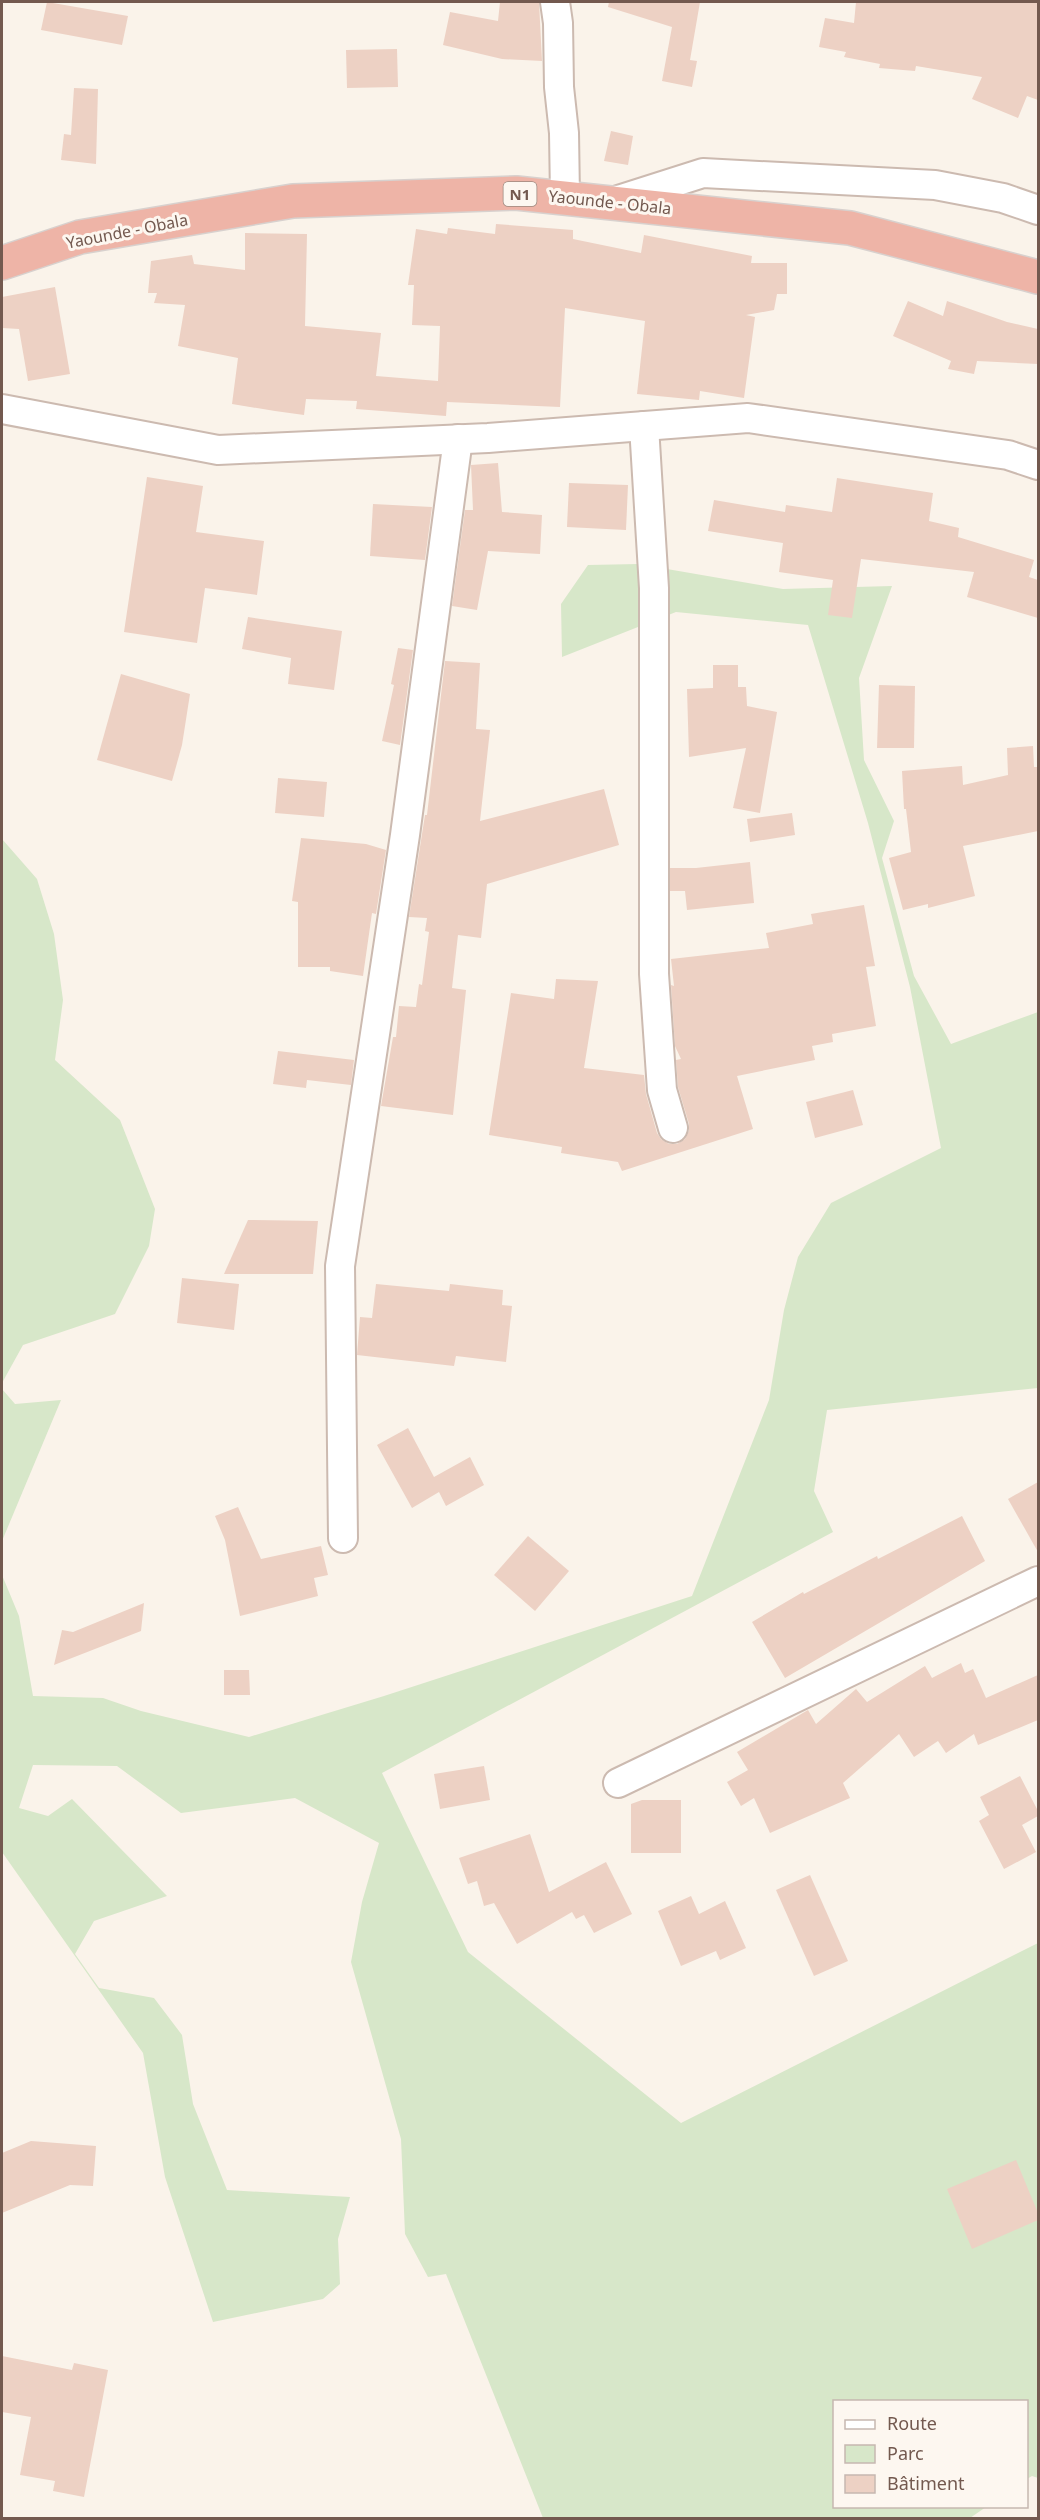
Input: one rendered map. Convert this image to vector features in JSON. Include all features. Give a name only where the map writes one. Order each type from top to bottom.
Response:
[{"type":"highway","name":"Yaounde - Obala","points":[[2,263],[80,237],[293,201],[516,194],[565,197],[849,228],[1038,277]]},
{"type":"street","points":[[555,2],[558,23],[559,87],[564,133],[565,197]]},
{"type":"street","points":[[612,202],[703,173],[935,185],[1003,198],[1038,210]]},
{"type":"street","points":[[2,409],[218,450],[458,439],[748,418],[1008,455],[1038,465]]},
{"type":"street","points":[[644,426],[654,588],[654,974],[662,1090],[673,1128]]},
{"type":"street","points":[[343,1538],[340,1266],[405,835],[458,439]]},
{"type":"street","points":[[618,1783],[1038,1581]]},
{"type":"green space","points":[[638,564],[783,589],[892,586],[859,678],[864,760],[894,821],[882,858],[914,976],[951,1044],[1038,1012],[1038,1388],[827,1410],[814,1491],[833,1532],[382,1773],[468,1952],[681,2123],[1038,1943],[1038,2478],[1032,2476],[1028,2478],[1028,2400],[833,2400],[833,2508],[985,2508],[970,2518],[543,2518],[446,2274],[428,2277],[405,2234],[401,2139],[351,1962],[362,1902],[379,1843],[295,1798],[181,1813],[117,1766],[33,1765],[19,1808],[48,1816],[72,1799],[167,1896],[94,1921],[75,1954],[99,1988],[154,1998],[182,2035],[193,2104],[227,2190],[350,2197],[338,2239],[340,2284],[323,2299],[213,2322],[165,2177],[143,2053],[2,1852],[2,1575],[19,1616],[33,1696],[103,1698],[141,1711],[249,1737],[384,1696],[692,1596],[769,1400],[784,1310],[798,1257],[831,1203],[941,1148],[910,987],[868,823],[808,625],[676,612],[562,657],[561,604],[588,565]]},
{"type":"green space","points":[[2,839],[37,879],[54,934],[63,1000],[55,1060],[120,1120],[155,1209],[149,1246],[115,1314],[23,1345],[2,1383]]},
{"type":"green space","points":[[2,1389],[15,1404],[61,1400],[2,1541]]},
{"type":"building","points":[[47,2],[128,16],[122,45],[41,30]]},
{"type":"building","points":[[500,2],[539,2],[542,61],[502,59],[443,45],[450,12],[498,21]]},
{"type":"building","points":[[609,2],[700,2],[690,60],[697,61],[692,87],[662,81],[672,27],[608,7]]},
{"type":"building","points":[[856,2],[1038,2],[1038,100],[1027,96],[1018,118],[972,99],[982,77],[916,66],[915,71],[879,68],[880,64],[844,57],[846,52],[819,47],[825,18],[854,23]]},
{"type":"building","points":[[397,49],[398,87],[347,88],[346,50]]},
{"type":"building","points":[[74,88],[98,89],[96,164],[61,160],[64,134],[71,135]]},
{"type":"building","points":[[611,131],[633,136],[628,165],[604,161]]},
{"type":"building","points":[[496,224],[573,230],[573,239],[641,253],[644,235],[752,256],[751,263],[787,263],[787,294],[777,294],[774,310],[746,315],[755,317],[744,398],[700,391],[699,400],[637,394],[645,321],[565,308],[560,407],[447,402],[446,416],[356,409],[357,401],[306,399],[304,415],[232,404],[238,358],[178,346],[185,305],[154,303],[157,293],[148,293],[151,261],[192,255],[194,264],[245,270],[245,233],[307,234],[305,326],[381,333],[376,376],[438,381],[440,326],[412,325],[414,285],[408,285],[416,229],[447,234],[448,228],[495,234]]},
{"type":"building","points":[[55,287],[70,374],[28,381],[19,329],[2,328],[2,297]]},
{"type":"building","points":[[908,301],[943,316],[947,301],[1007,322],[1038,329],[1038,364],[977,361],[974,374],[948,369],[951,361],[893,336]]},
{"type":"building","points":[[498,463],[502,512],[542,515],[540,554],[488,551],[477,610],[452,606],[465,510],[473,510],[471,465]]},
{"type":"building","points":[[147,477],[203,486],[196,532],[264,541],[257,595],[205,588],[197,643],[124,632]]},
{"type":"building","points":[[837,478],[933,493],[929,521],[959,528],[958,537],[1034,560],[1029,577],[1038,580],[1038,618],[967,597],[974,572],[861,559],[852,618],[828,615],[833,580],[779,572],[783,543],[708,531],[714,500],[785,512],[786,505],[832,512]]},
{"type":"building","points":[[569,483],[628,485],[626,530],[567,527]]},
{"type":"building","points":[[373,504],[432,507],[425,560],[370,556]]},
{"type":"building","points":[[248,617],[342,631],[334,690],[288,684],[291,658],[242,649]]},
{"type":"building","points":[[398,648],[413,650],[400,745],[382,741],[394,685],[391,684]]},
{"type":"building","points":[[445,661],[480,663],[476,729],[490,730],[480,821],[604,789],[619,845],[487,884],[481,938],[458,935],[452,988],[466,990],[453,1115],[381,1106],[393,1037],[396,1037],[399,1006],[416,1007],[419,984],[422,985],[429,932],[425,931],[427,918],[409,917],[425,815],[427,815]]},
{"type":"building","points":[[713,665],[738,665],[738,687],[746,687],[747,706],[777,712],[760,813],[733,808],[746,748],[689,757],[687,689],[713,688]]},
{"type":"building","points":[[121,674],[190,694],[182,745],[172,781],[97,760]]},
{"type":"building","points":[[879,685],[915,686],[914,748],[877,748]]},
{"type":"building","points":[[1033,746],[1034,767],[1038,767],[1038,831],[963,846],[975,896],[928,908],[928,904],[903,910],[889,858],[911,852],[906,809],[904,809],[902,771],[962,766],[963,785],[1008,775],[1007,748]]},
{"type":"building","points":[[278,778],[327,782],[324,817],[275,813]]},
{"type":"building","points":[[792,813],[795,835],[750,842],[747,819]]},
{"type":"building","points":[[301,838],[366,844],[386,850],[376,914],[372,913],[363,976],[330,971],[330,967],[298,967],[298,902],[292,901]]},
{"type":"building","points":[[750,862],[754,903],[687,910],[685,891],[670,891],[670,868],[696,868]]},
{"type":"building","points":[[864,905],[875,966],[866,967],[876,1026],[832,1034],[833,1042],[812,1046],[815,1060],[737,1076],[753,1129],[622,1171],[618,1162],[561,1153],[562,1147],[489,1135],[511,993],[554,999],[556,979],[598,981],[584,1068],[644,1075],[646,1094],[657,1133],[669,1144],[677,1144],[685,1139],[689,1131],[689,1124],[678,1087],[676,1060],[681,1059],[675,1046],[671,959],[769,948],[766,933],[813,924],[811,914]]},
{"type":"building","points":[[278,1051],[354,1060],[351,1085],[307,1080],[306,1088],[273,1084]]},
{"type":"building","points":[[853,1090],[863,1125],[815,1138],[806,1102]]},
{"type":"building","points":[[248,1220],[318,1221],[313,1274],[224,1274]]},
{"type":"building","points":[[182,1278],[239,1284],[234,1330],[177,1323]]},
{"type":"building","points":[[376,1284],[449,1291],[450,1284],[503,1290],[502,1305],[512,1306],[506,1362],[456,1356],[454,1366],[357,1355],[360,1317],[372,1318]]},
{"type":"building","points":[[408,1428],[434,1477],[470,1457],[484,1485],[446,1506],[439,1492],[412,1508],[377,1445]]},
{"type":"building","points":[[1038,1482],[1038,1552],[1008,1499]]},
{"type":"building","points":[[238,1507],[261,1559],[321,1546],[328,1575],[314,1578],[318,1596],[240,1616],[225,1540],[215,1516]]},
{"type":"building","points":[[962,1516],[985,1561],[785,1678],[752,1622],[803,1592],[804,1594],[877,1556],[878,1559]]},
{"type":"building","points":[[528,1536],[569,1571],[535,1611],[494,1575]]},
{"type":"building","points":[[144,1603],[141,1631],[54,1665],[62,1630],[73,1632]]},
{"type":"building","points":[[961,1663],[965,1673],[973,1669],[986,1698],[1038,1675],[1038,1720],[978,1745],[974,1734],[946,1753],[938,1741],[914,1757],[899,1734],[843,1783],[850,1798],[770,1833],[754,1798],[741,1806],[727,1782],[748,1770],[737,1752],[808,1710],[816,1724],[856,1689],[867,1702],[925,1666],[932,1678]]},
{"type":"building","points":[[224,1670],[249,1670],[250,1695],[224,1695]]},
{"type":"building","points":[[484,1766],[490,1800],[440,1809],[434,1774]]},
{"type":"building","points":[[1020,1776],[1038,1811],[1038,1816],[1022,1825],[1036,1852],[1004,1869],[979,1821],[989,1815],[980,1797]]},
{"type":"building","points":[[642,1800],[681,1800],[681,1853],[631,1853],[631,1804]]},
{"type":"building","points":[[530,1834],[549,1892],[606,1862],[632,1914],[594,1933],[584,1915],[576,1919],[572,1912],[517,1944],[494,1903],[484,1906],[477,1881],[468,1884],[459,1858]]},
{"type":"building","points":[[810,1875],[848,1961],[814,1976],[776,1890]]},
{"type":"building","points":[[691,1896],[699,1914],[725,1901],[746,1948],[720,1960],[716,1951],[681,1966],[658,1911]]},
{"type":"building","points":[[31,2141],[96,2146],[93,2186],[70,2185],[2,2213],[2,2153]]},
{"type":"building","points":[[1016,2160],[1038,2213],[1038,2220],[972,2249],[947,2189]]},
{"type":"building","points":[[2,2356],[72,2370],[74,2363],[108,2370],[84,2497],[53,2491],[55,2481],[20,2475],[31,2417],[2,2412]]}]
